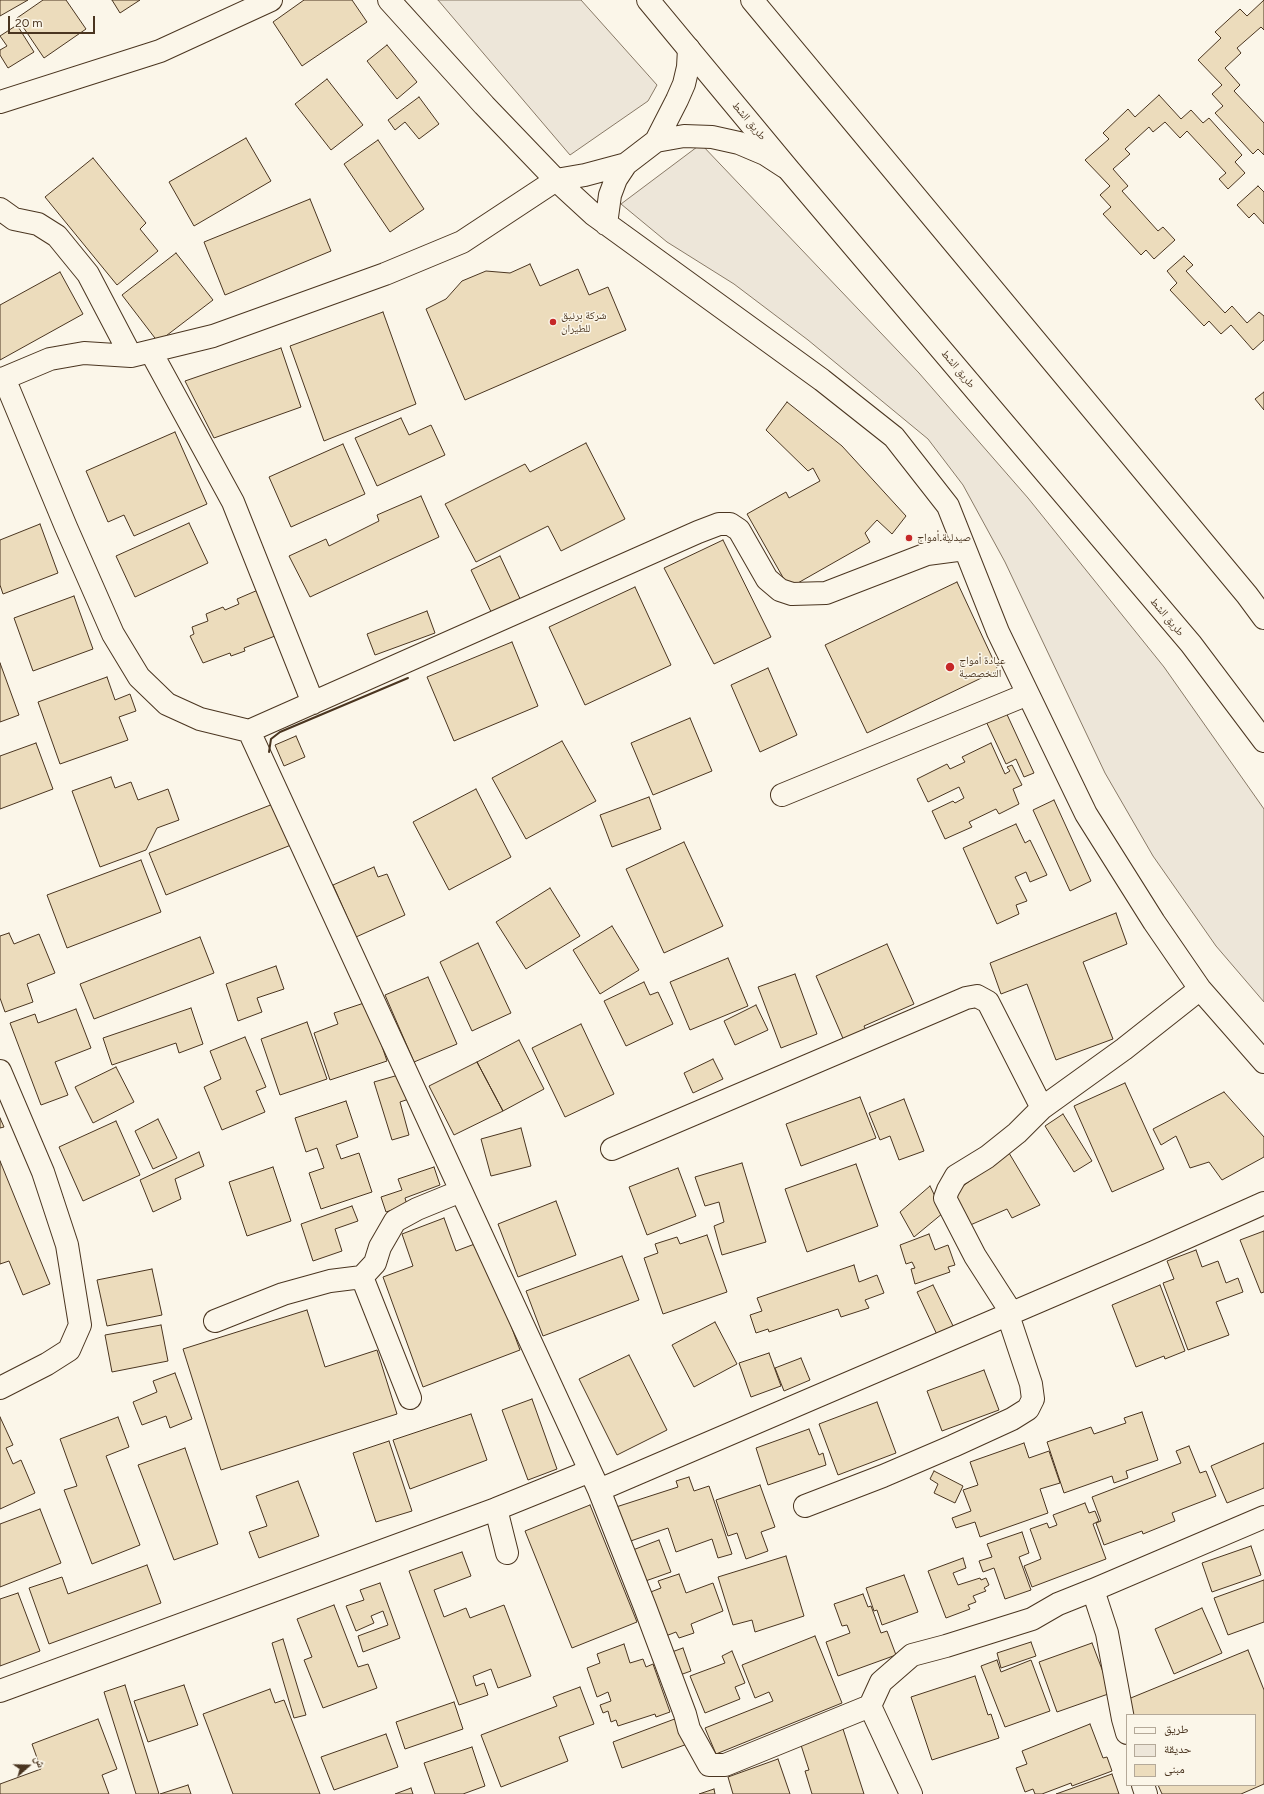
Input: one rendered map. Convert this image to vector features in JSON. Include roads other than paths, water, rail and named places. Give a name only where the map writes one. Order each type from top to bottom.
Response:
[{"type":"main road","points":[[0,102],[160,51],[271,0]]},
{"type":"main road","points":[[389,0],[556,180],[606,224],[822,380],[894,437],[948,506],[998,632],[1086,814],[1154,922],[1200,989],[1264,1062]]},
{"type":"main road","name":"طريق الشط","points":[[648,0],[789,170],[1191,644],[1264,741]]},
{"type":"main road","points":[[752,0],[1242,589],[1264,618]]},
{"type":"main road","points":[[606,224],[610,195],[616,179],[626,164],[656,141],[678,100],[688,67],[689,49]]},
{"type":"main road","points":[[656,141],[684,136],[712,137],[726,140],[739,143],[766,154],[789,170]]},
{"type":"main road","points":[[626,164],[585,175],[556,180],[455,244],[385,274],[213,336],[141,354],[84,353],[50,359],[2,379],[113,634],[139,677],[167,704],[200,719],[249,730],[719,524],[730,524],[739,530],[767,579],[780,590],[792,594],[826,593],[928,554],[965,549]]},
{"type":"main road","points":[[0,209],[14,219],[38,224],[57,236],[88,274],[141,354],[232,502],[313,703]]},
{"type":"main road","points":[[782,795],[1028,694]]},
{"type":"main road","points":[[249,730],[595,1480],[651,1621],[685,1714],[689,1729],[710,1765],[725,1765],[870,1706],[881,1682],[912,1655],[1032,1619],[1058,1604],[1264,1517]]},
{"type":"main road","points":[[805,1506],[883,1476],[953,1446],[1012,1419],[1028,1409],[1033,1399],[1031,1384],[1010,1313],[975,1256],[945,1198],[948,1190],[956,1176],[987,1157],[1017,1133],[1042,1108],[1124,1048],[1200,989]]},
{"type":"main road","points":[[612,1149],[966,998],[978,996],[988,1002],[1042,1108]]},
{"type":"main road","points":[[0,1070],[43,1172],[64,1238],[80,1325],[69,1350],[47,1364],[0,1388]]},
{"type":"main road","points":[[215,1321],[283,1294],[330,1281],[362,1277],[375,1263],[380,1246],[394,1221],[417,1209],[461,1191]]},
{"type":"main road","points":[[0,1691],[496,1509],[595,1480],[1010,1313],[1154,1252],[1264,1203]]},
{"type":"main road","points":[[362,1277],[410,1398]]},
{"type":"main road","points":[[496,1509],[507,1553]]},
{"type":"main road","points":[[1093,1590],[1107,1633],[1122,1719],[1126,1730]]},
{"type":"main road","points":[[870,1706],[911,1794]]},
{"type":"place","name":"شركة برنيق للطيران","points":[[553,322]]},
{"type":"place","name":"صيدلية أمواج","points":[[909,538]]},
{"type":"place","name":"عيادة أمواج التخصصية","points":[[950,667]]}]
